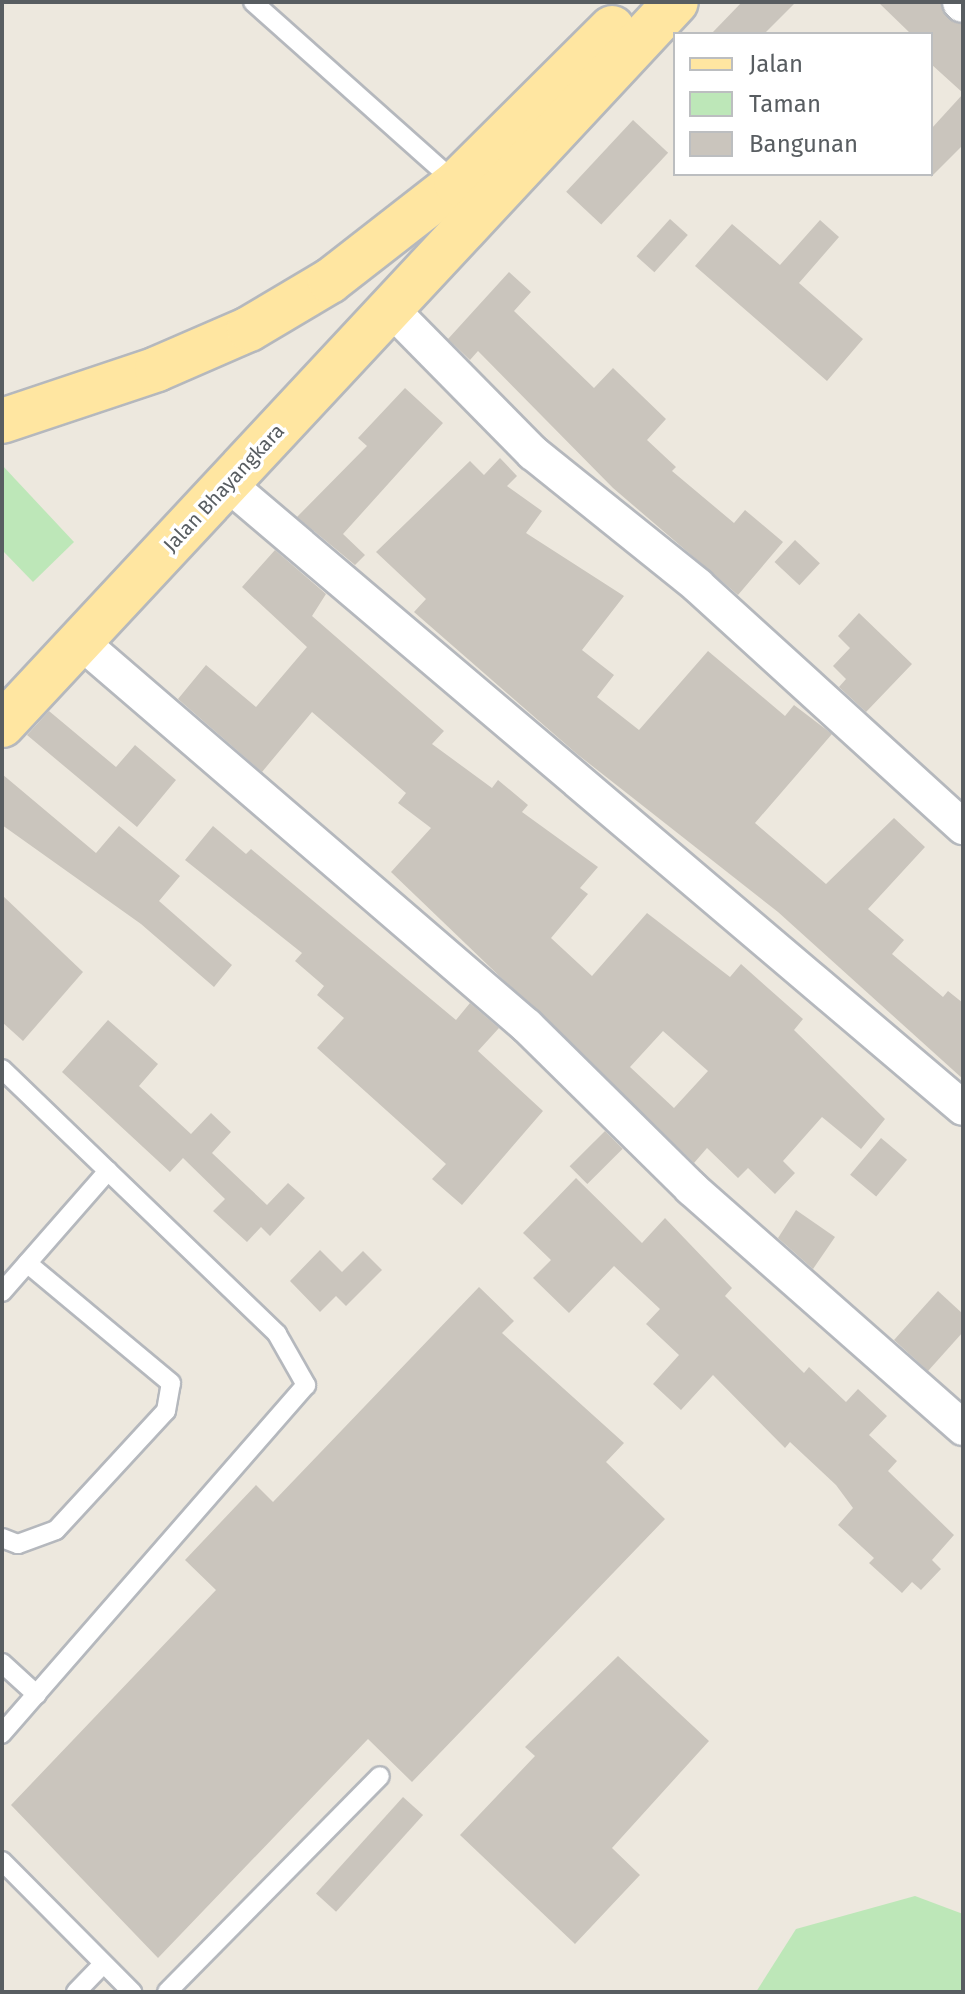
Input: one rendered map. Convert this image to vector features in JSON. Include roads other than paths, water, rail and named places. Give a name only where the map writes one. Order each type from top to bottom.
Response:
[{"type":"main road","points":[[2,421],[83,398],[249,329],[330,281],[456,183],[637,2]]},
{"type":"main road","name":"Jalan Bhayangkara","points":[[2,725],[447,253],[676,2]]},
{"type":"street","points":[[392,310],[533,453],[697,585],[963,827]]},
{"type":"street","points":[[228,484],[963,1108]]},
{"type":"street","points":[[81,642],[527,1026],[691,1188],[963,1428]]},
{"type":"lane","points":[[253,2],[456,183]]},
{"type":"lane","points":[[2,1069],[277,1334],[306,1385],[2,1734]]},
{"type":"lane","points":[[2,1292],[108,1171]]},
{"type":"lane","points":[[2,1538],[18,1544],[56,1530],[166,1411],[171,1383],[27,1263]]},
{"type":"lane","points":[[2,1663],[37,1695]]},
{"type":"lane","points":[[167,1992],[380,1776]]},
{"type":"lane","points":[[2,1861],[132,1992]]},
{"type":"lane","points":[[76,1992],[103,1964]]}]
